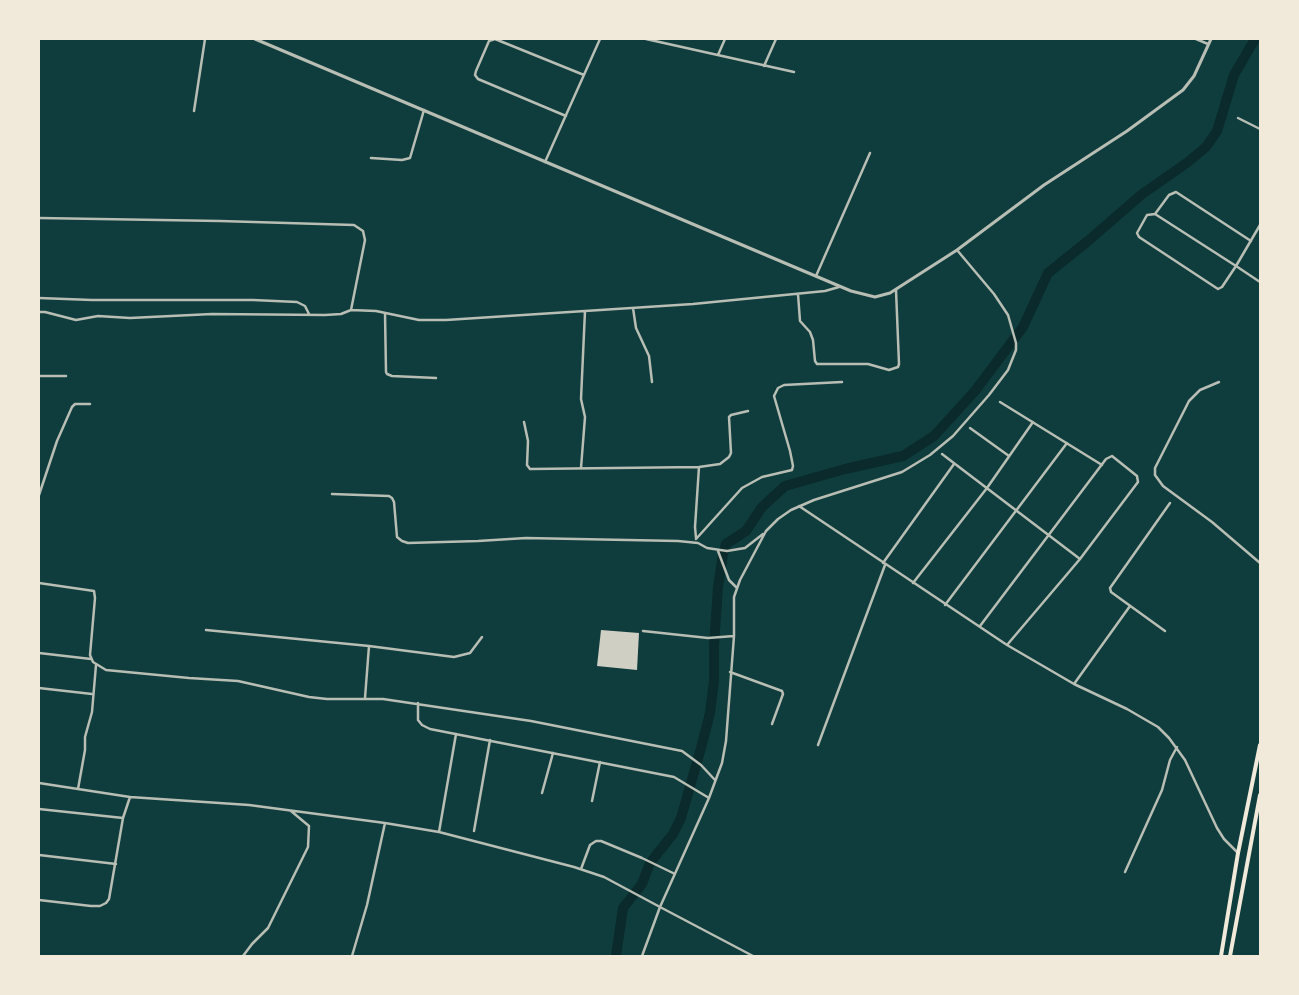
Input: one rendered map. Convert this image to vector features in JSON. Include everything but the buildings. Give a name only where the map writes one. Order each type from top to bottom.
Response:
[{"type":"highway","points":[[1221,956],[1238,853],[1260,745]]},
{"type":"highway","points":[[1230,956],[1260,795]]},
{"type":"street","points":[[194,111],[205,39]]},
{"type":"street","points":[[255,39],[840,286],[875,297],[883,296],[896,289],[957,250],[1044,186],[1127,131],[1183,90],[1194,76],[1211,39]]},
{"type":"street","points":[[566,116],[478,79],[475,75],[476,71],[489,40],[495,39],[584,75]]},
{"type":"street","points":[[545,162],[600,39]]},
{"type":"street","points":[[646,39],[794,72]]},
{"type":"street","points":[[718,55],[725,39]]},
{"type":"street","points":[[764,66],[776,39]]},
{"type":"street","points":[[1196,39],[1209,44]]},
{"type":"street","points":[[371,158],[402,160],[410,158],[424,110]]},
{"type":"street","points":[[1238,118],[1260,129]]},
{"type":"street","points":[[816,276],[870,153]]},
{"type":"street","points":[[1155,214],[1169,195],[1176,192],[1251,241]]},
{"type":"street","points":[[1260,225],[1236,266],[1222,287],[1218,289],[1137,235],[1147,214],[1155,214],[1236,266],[1260,282]]},
{"type":"street","points":[[39,218],[354,225],[363,231],[365,240],[351,310]]},
{"type":"street","points":[[332,494],[389,496],[394,502],[397,537],[408,543],[526,538],[678,541],[698,544],[718,551],[744,548],[784,515],[799,506],[902,472],[939,449],[970,417],[1008,370],[1015,357],[1016,343],[1012,325],[1003,306],[957,250]]},
{"type":"street","points":[[39,312],[76,320],[98,316],[130,318],[212,314],[342,314],[351,310],[385,312],[419,320],[585,312],[798,294],[825,291],[840,286]]},
{"type":"street","points":[[798,294],[800,321],[810,332],[817,364],[868,364],[888,370],[898,368],[899,364],[896,289]]},
{"type":"street","points":[[39,298],[297,302],[305,306],[309,314]]},
{"type":"street","points":[[633,308],[636,328],[649,356],[652,382]]},
{"type":"street","points":[[385,312],[387,374],[392,376],[436,378]]},
{"type":"street","points":[[582,468],[585,418],[581,399],[585,312]]},
{"type":"street","points":[[39,376],[66,376]]},
{"type":"street","points":[[696,539],[742,488],[762,477],[792,470],[790,451],[774,396],[778,388],[784,385],[842,382]]},
{"type":"street","points":[[1219,382],[1200,390],[1189,400],[1155,468],[1155,474],[1163,486],[1260,562]]},
{"type":"street","points":[[1000,402],[1102,465]]},
{"type":"street","points":[[39,495],[57,441],[72,407],[75,404],[90,404]]},
{"type":"street","points":[[524,422],[528,441],[527,468],[530,469],[699,467],[720,464],[729,458],[729,417],[748,411]]},
{"type":"street","points":[[913,583],[987,488],[1033,422]]},
{"type":"street","points":[[970,428],[1010,456]]},
{"type":"street","points":[[945,605],[1067,443]]},
{"type":"street","points":[[942,454],[1080,559]]},
{"type":"street","points":[[980,626],[1108,457],[1112,456],[1136,475],[1138,480],[1080,559],[1007,645]]},
{"type":"street","points":[[818,745],[884,564],[954,464]]},
{"type":"street","points":[[698,544],[695,528],[699,467]]},
{"type":"street","points":[[1165,631],[1111,592],[1110,586],[1170,503]]},
{"type":"street","points":[[799,506],[1007,645],[1074,684],[1144,718],[1158,727],[1177,747],[1217,828],[1224,839],[1238,853]]},
{"type":"street","points":[[642,956],[660,907],[709,798],[722,763],[726,741],[734,636],[734,602],[737,588],[766,531]]},
{"type":"street","points":[[718,551],[729,580],[737,588]]},
{"type":"street","points":[[39,583],[94,591],[91,659],[96,665],[106,670],[238,681],[326,699],[365,698],[418,703],[594,734],[678,750],[690,756],[716,780]]},
{"type":"street","points":[[1074,684],[1130,605]]},
{"type":"street","points":[[206,630],[369,646],[454,657],[470,653],[482,637]]},
{"type":"street","points":[[643,631],[708,638],[734,636]]},
{"type":"street","points":[[365,698],[369,646]]},
{"type":"street","points":[[39,654],[91,659]]},
{"type":"street","points":[[78,789],[85,750],[85,737],[92,712],[92,694],[96,665]]},
{"type":"street","points":[[730,672],[782,691],[783,694],[772,724]]},
{"type":"street","points":[[39,688],[92,694]]},
{"type":"street","points":[[418,703],[418,720],[422,725],[430,729],[674,777],[709,798]]},
{"type":"street","points":[[439,832],[456,734]]},
{"type":"street","points":[[474,831],[490,740]]},
{"type":"street","points":[[1125,872],[1162,790],[1170,760],[1177,747]]},
{"type":"street","points":[[542,793],[553,753]]},
{"type":"street","points":[[592,801],[600,762]]},
{"type":"street","points":[[39,784],[130,797],[223,802],[290,810],[439,832],[604,876],[753,956]]},
{"type":"street","points":[[39,900],[103,905],[109,899],[123,818],[130,797]]},
{"type":"street","points":[[39,810],[123,818]]},
{"type":"street","points":[[243,956],[268,928],[308,847],[309,826],[290,810]]},
{"type":"street","points":[[352,956],[367,904],[385,823]]},
{"type":"street","points":[[581,870],[590,845],[596,841],[607,843],[675,874]]},
{"type":"street","points":[[39,854],[116,864]]},
{"type":"waterway","points":[[616,956],[623,908],[642,884],[650,863],[673,834],[681,818],[701,748],[710,713],[714,681],[718,587],[726,544],[746,531],[762,507],[785,486],[845,469],[903,456],[934,436],[975,391],[1023,327],[1048,273],[1141,195],[1206,147],[1217,131],[1234,75],[1255,39]]}]
